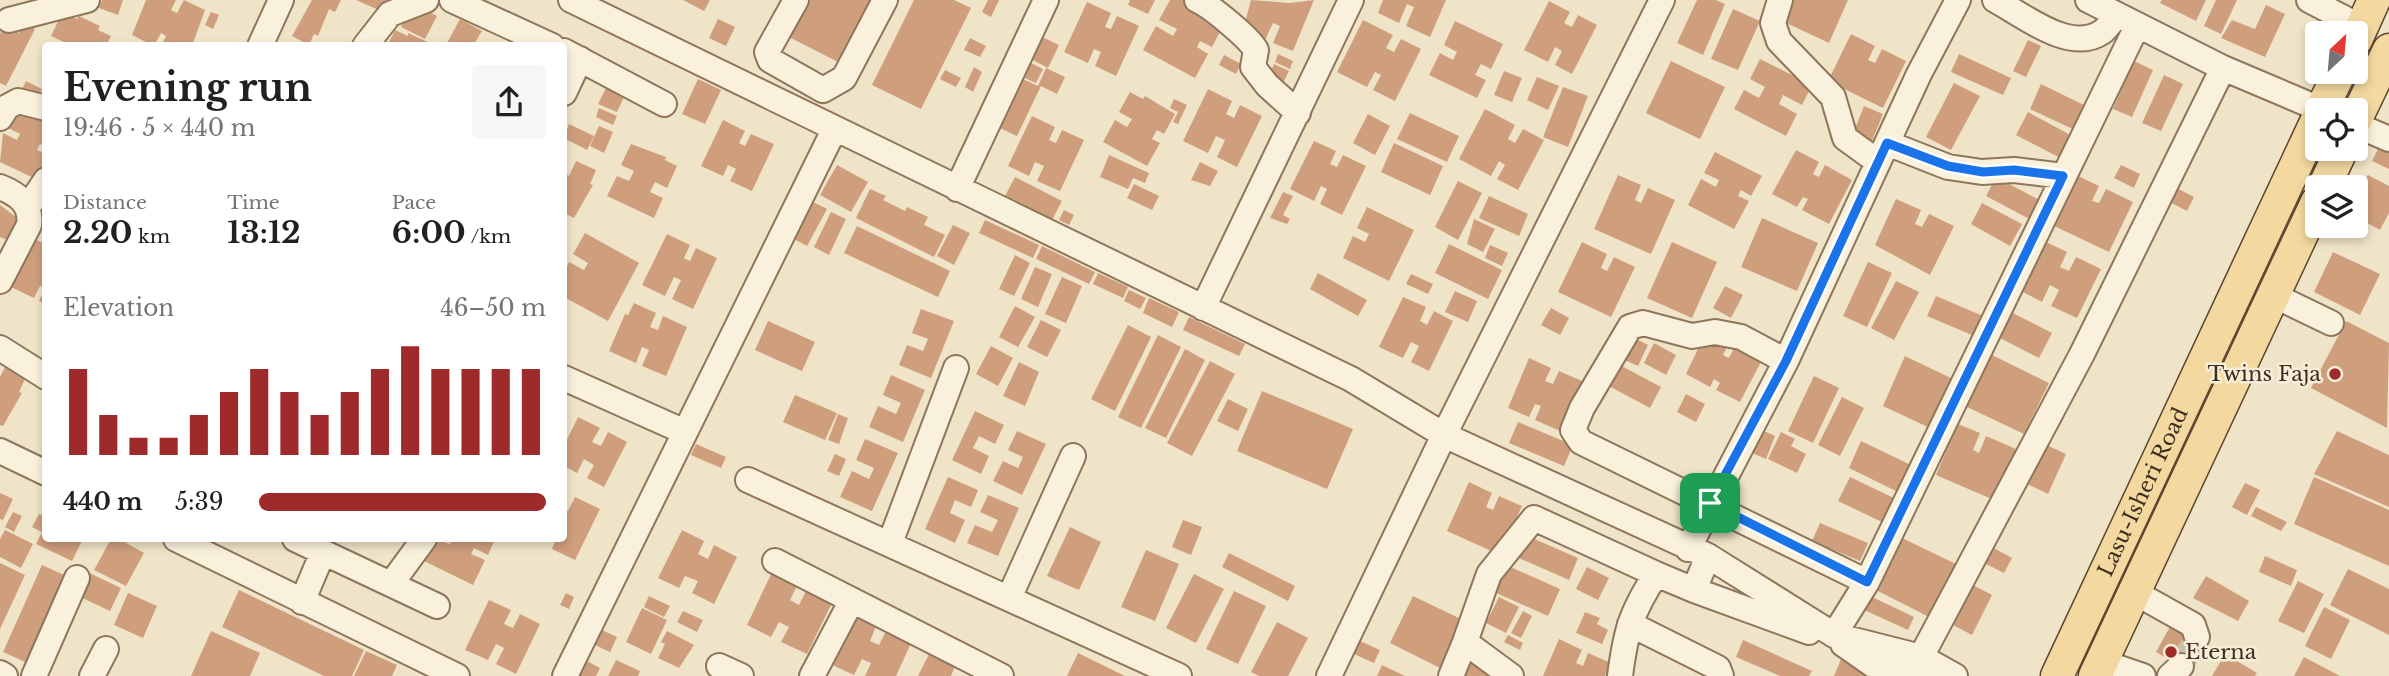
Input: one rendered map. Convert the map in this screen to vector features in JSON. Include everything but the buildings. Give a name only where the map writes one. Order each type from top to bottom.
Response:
[{"type":"main road","points":[[2367,98],[2389,50]]},
{"type":"main road","name":"Lasu-Isheri Road","points":[[2057,676],[2305,145]]},
{"type":"main road","name":"Lasu-Isheri Road","points":[[2099,669],[2305,227]]},
{"type":"main road","points":[[2213,340],[2245,356]]},
{"type":"street","points":[[9,20],[87,0]]},
{"type":"street","points":[[262,42],[281,0]]},
{"type":"street","points":[[368,42],[390,14],[426,0]]},
{"type":"street","points":[[452,0],[503,9],[547,42]]},
{"type":"street","points":[[571,0],[1351,379],[1444,435],[1698,552],[1834,635],[1955,676]]},
{"type":"street","points":[[796,0],[767,52],[770,60],[815,87],[830,88],[844,78],[885,0]]},
{"type":"street","points":[[957,189],[1046,0]]},
{"type":"street","points":[[1198,0],[1212,7],[1228,25],[1251,43],[1256,50],[1253,67],[1259,76],[1298,113]]},
{"type":"street","points":[[1203,308],[1351,0]]},
{"type":"street","points":[[1329,676],[1444,435],[1662,0]]},
{"type":"street","points":[[1780,0],[1773,23],[1779,41],[1833,97],[1845,138],[1882,153],[1948,166],[1983,172],[2014,170],[2063,176]]},
{"type":"street","points":[[1695,590],[1698,552],[1710,503],[1786,361],[1882,153],[1958,0]]},
{"type":"street","points":[[1995,0],[2055,33],[2074,38],[2088,38],[2127,21]]},
{"type":"street","points":[[2088,0],[2223,68],[2305,103]]},
{"type":"street","points":[[2309,0],[2362,21]]},
{"type":"street","points":[[1834,635],[1867,582],[2063,176],[2127,21]]},
{"type":"street","points":[[567,79],[572,55],[664,104]]},
{"type":"street","points":[[1919,666],[2082,354],[2223,68]]},
{"type":"street","points":[[801,114],[815,87]]},
{"type":"street","points":[[0,118],[7,107],[19,100],[42,107]]},
{"type":"street","points":[[2368,128],[2389,139]]},
{"type":"street","points":[[565,676],[834,130]]},
{"type":"street","points":[[28,208],[42,186]]},
{"type":"street","points":[[0,187],[19,196],[28,208],[29,225],[0,281]]},
{"type":"street","points":[[2273,295],[2332,323]]},
{"type":"street","points":[[1786,361],[1741,337],[1715,332],[1692,336],[1643,323],[1630,327],[1582,408],[1573,430],[1581,442],[1867,582]]},
{"type":"street","points":[[0,348],[42,374]]},
{"type":"street","points":[[890,543],[956,368]]},
{"type":"street","points":[[567,379],[685,432]]},
{"type":"street","points":[[0,451],[42,471]]},
{"type":"street","points":[[1009,598],[1073,456]]},
{"type":"street","points":[[748,480],[1179,676]]},
{"type":"street","points":[[1451,676],[1489,574],[1534,518],[1695,590],[1852,648],[1873,665],[1906,670],[1904,676]]},
{"type":"street","points":[[182,542],[457,676]]},
{"type":"street","points":[[301,542],[437,606]]},
{"type":"street","points":[[391,584],[422,542]]},
{"type":"street","points":[[302,601],[323,552]]},
{"type":"street","points":[[775,561],[1000,676]]},
{"type":"street","points":[[1620,676],[1637,603],[1656,574]]},
{"type":"street","points":[[34,676],[77,578]]},
{"type":"street","points":[[2134,592],[2193,625],[2197,636]]},
{"type":"street","points":[[812,676],[852,600]]},
{"type":"street","points":[[1630,624],[1718,668],[1721,676]]},
{"type":"street","points":[[1465,642],[1511,676]]},
{"type":"street","points":[[92,676],[106,649]]},
{"type":"street","points":[[2099,669],[2143,676]]},
{"type":"street","points":[[0,673],[5,676]]},
{"type":"tunnel","points":[[2181,666],[2197,637]]},
{"type":"place","name":"Twins Faja","points":[[2335,374]]},
{"type":"place","name":"Eterna","points":[[2171,652]]},
{"type":"route","points":[[1887,143],[1948,166],[1983,172],[2014,170],[2063,176],[1867,582],[1710,503],[1786,361],[1887,143]]}]
